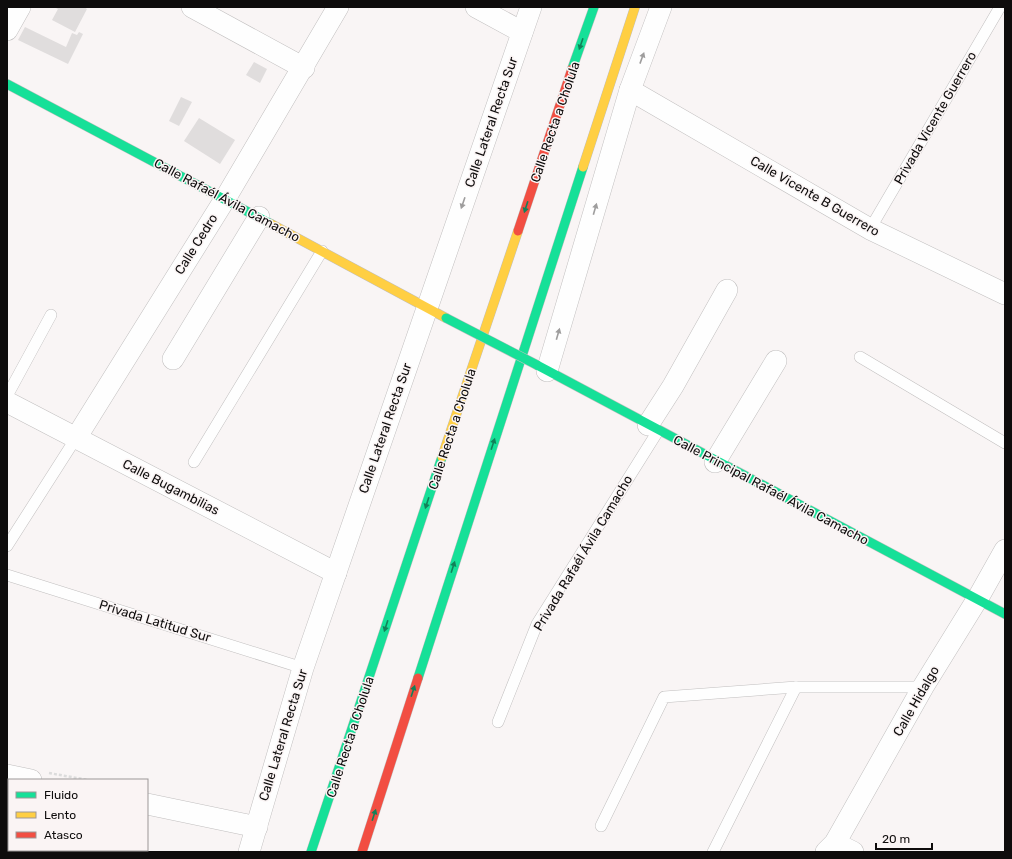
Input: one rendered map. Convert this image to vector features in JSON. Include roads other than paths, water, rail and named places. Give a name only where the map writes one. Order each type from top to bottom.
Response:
[{"type":"main road","name":"Calle Recta a Cholula","points":[[311,852],[541,159],[594,7]]},
{"type":"main road","points":[[362,852],[636,7]]},
{"type":"main road","name":"Calle Rafaél Ávila Camacho","points":[[7,84],[225,198],[426,308],[542,368]]},
{"type":"main road","name":"Calle Principal Rafaél Ávila Camacho","points":[[542,368],[716,462],[978,598],[1005,614]]},
{"type":"street","points":[[7,30],[20,7]]},
{"type":"street","points":[[192,7],[304,68]]},
{"type":"street","name":"Calle Cedro","points":[[76,438],[225,198],[304,68],[338,7]]},
{"type":"street","points":[[476,7],[522,32]]},
{"type":"street","name":"Calle Lateral Recta Sur","points":[[249,852],[303,668],[531,7]]},
{"type":"street","points":[[542,368],[630,90],[661,7]]},
{"type":"street","name":"Calle Vicente B Guerrero","points":[[630,90],[870,229],[1005,294]]},
{"type":"street","points":[[174,360],[259,217]]},
{"type":"street","name":"Privada Rafaél Ávila Camacho","points":[[653,428],[673,386],[727,290]]},
{"type":"street","points":[[716,462],[776,361]]},
{"type":"street","name":"Calle Bugambilias","points":[[7,402],[336,573]]},
{"type":"street","name":"Calle Hidalgo","points":[[830,847],[1005,550]]},
{"type":"street","points":[[7,775],[25,779]]},
{"type":"street","points":[[148,804],[257,827]]},
{"type":"street","points":[[830,847],[853,852]]},
{"type":"lane","name":"Privada Vicente Guerrero","points":[[870,229],[1000,7]]},
{"type":"lane","points":[[194,462],[322,251]]},
{"type":"lane","points":[[7,396],[50,315]]},
{"type":"lane","points":[[860,357],[1005,443]]},
{"type":"lane","name":"Privada Rafaél Ávila Camacho","points":[[498,722],[537,624],[653,428]]},
{"type":"lane","points":[[7,546],[76,438]]},
{"type":"lane","name":"Privada Latitud Sur","points":[[7,575],[303,668]]},
{"type":"lane","points":[[601,826],[664,697],[796,687],[923,687]]},
{"type":"lane","points":[[713,852],[796,687]]}]
